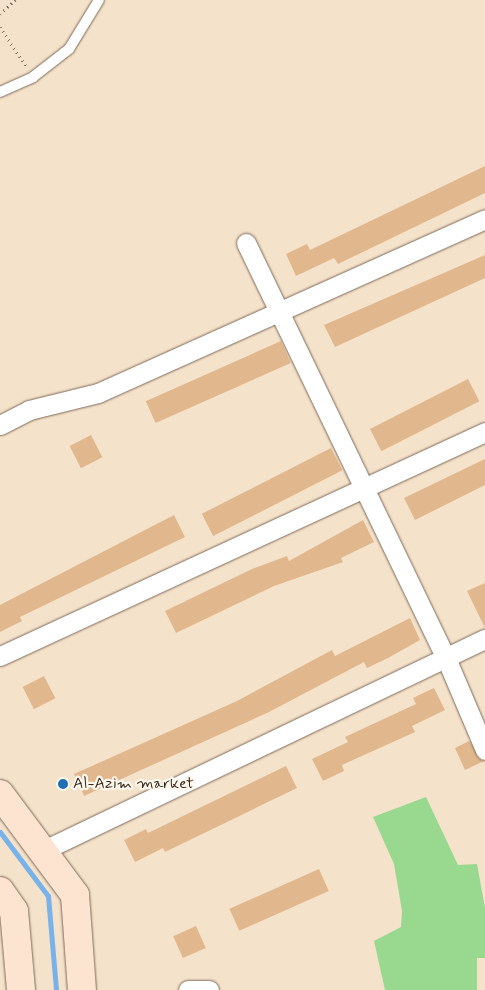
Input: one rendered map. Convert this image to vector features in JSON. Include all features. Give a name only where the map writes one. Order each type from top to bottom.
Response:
[{"type":"main road","points":[[0,794],[75,895],[82,990]]},
{"type":"main road","points":[[0,892],[14,911],[21,990]]},
{"type":"street","points":[[0,425],[29,410],[98,393],[281,314],[485,219]]},
{"type":"street","points":[[246,243],[446,658],[485,750]]},
{"type":"street","points":[[0,656],[485,432]]},
{"type":"street","points":[[42,851],[485,639]]},
{"type":"street","points":[[188,990],[209,990]]},
{"type":"lane","points":[[0,92],[33,77],[69,49],[99,0]]},
{"type":"path","points":[[0,14],[15,0]]},
{"type":"path","points":[[0,26],[33,77]]},
{"type":"green space","points":[[426,797],[458,865],[477,864],[485,908],[485,958],[477,958],[477,990],[385,990],[374,941],[401,927],[402,911],[394,864],[373,817]]},
{"type":"building","points":[[485,166],[485,193],[338,264],[334,258],[296,276],[286,254],[307,244],[310,250]]},
{"type":"building","points":[[485,255],[485,278],[335,347],[324,325]]},
{"type":"building","points":[[281,341],[291,363],[156,423],[146,401]]},
{"type":"building","points":[[468,379],[479,401],[381,451],[370,429]]},
{"type":"building","points":[[91,435],[102,457],[81,468],[70,446]]},
{"type":"building","points":[[331,448],[342,470],[213,536],[202,514]]},
{"type":"building","points":[[485,459],[485,485],[415,520],[404,498]]},
{"type":"building","points":[[174,515],[185,537],[20,617],[22,621],[0,632],[0,605]]},
{"type":"building","points":[[363,520],[374,542],[341,558],[343,562],[274,586],[176,633],[165,611],[252,569],[287,556],[289,561]]},
{"type":"building","points":[[485,583],[485,628],[467,591]]},
{"type":"building","points":[[410,618],[420,640],[388,658],[367,668],[364,662],[269,712],[84,796],[74,774],[237,701],[332,650],[335,656]]},
{"type":"building","points":[[44,676],[55,698],[34,709],[23,687]]},
{"type":"building","points":[[434,688],[445,710],[412,726],[415,732],[342,765],[344,771],[323,781],[312,759],[348,742],[345,737],[416,704],[413,698]]},
{"type":"building","points":[[469,741],[484,761],[465,770],[455,748]]},
{"type":"building","points":[[286,766],[297,788],[165,852],[163,848],[135,862],[124,840],[146,829],[148,833]]},
{"type":"building","points":[[319,869],[329,891],[239,931],[229,909]]},
{"type":"building","points":[[196,926],[206,948],[183,958],[173,936]]},
{"type":"waterway","points":[[0,832],[48,896],[56,990]]},
{"type":"place","name":"Al-Azim market","points":[[63,784]]}]
